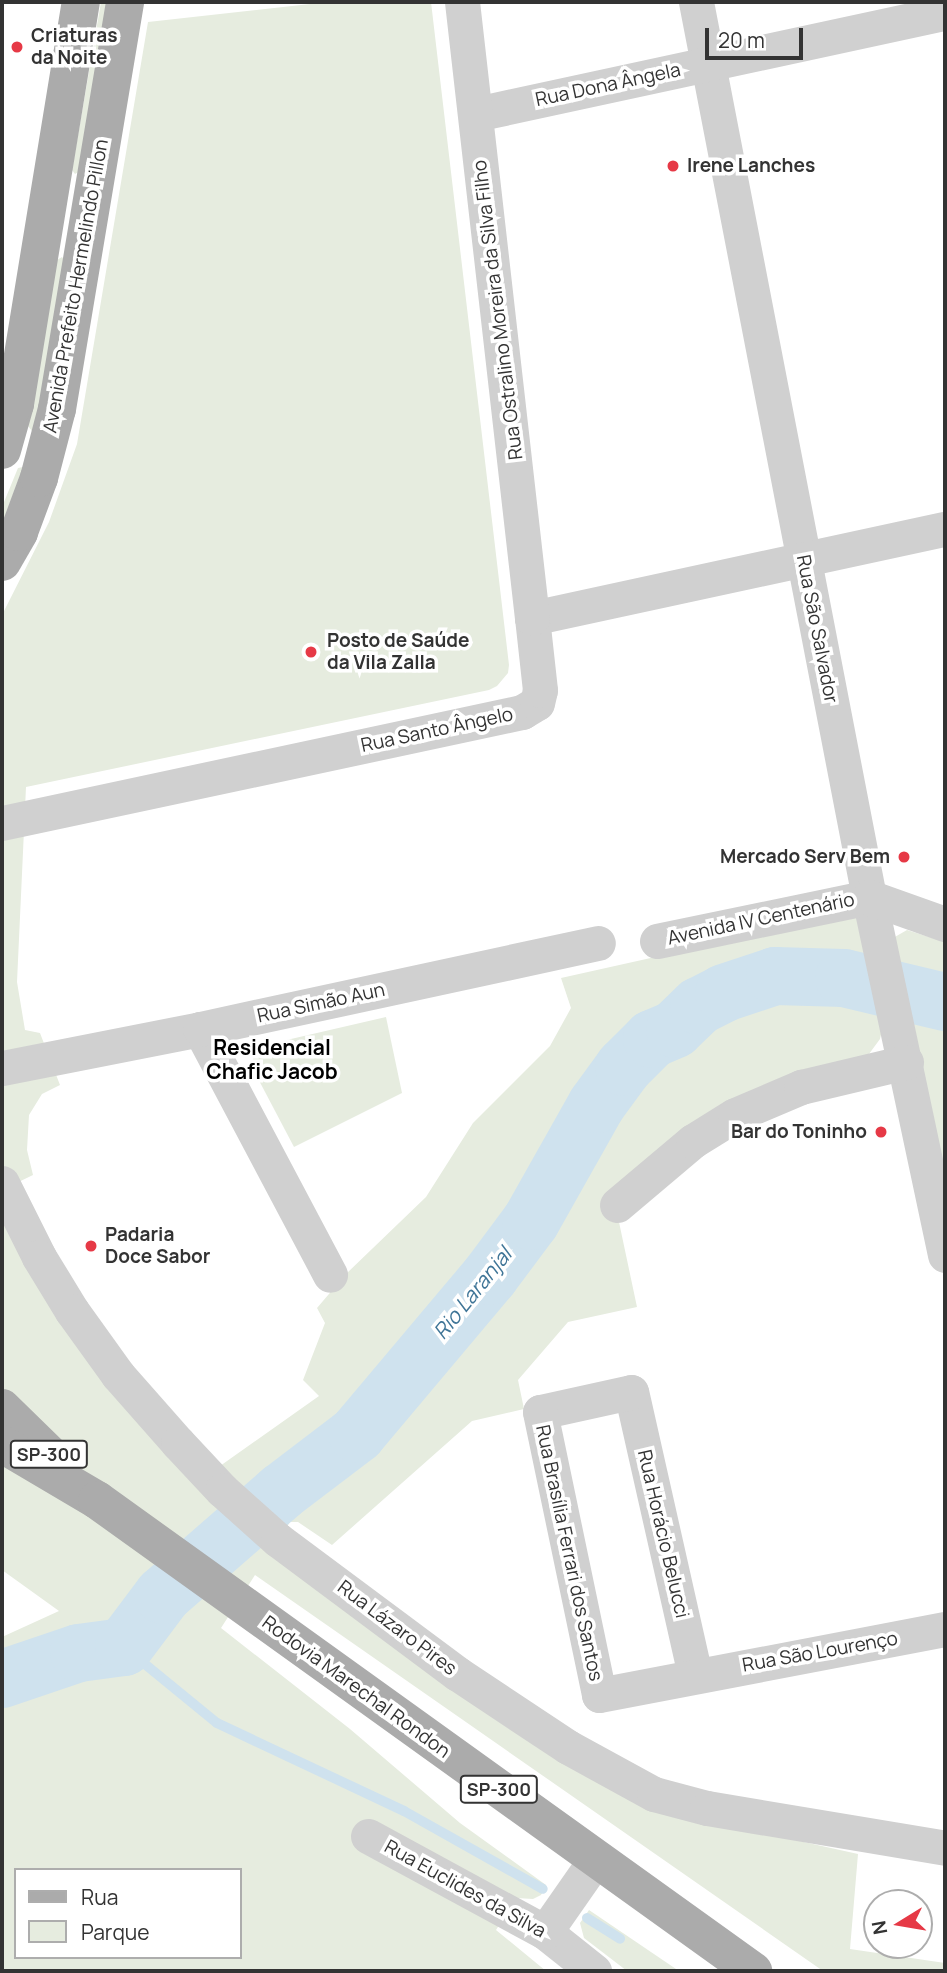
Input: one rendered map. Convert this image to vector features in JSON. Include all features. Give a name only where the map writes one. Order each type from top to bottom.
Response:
[{"type":"main road","name":"Avenida Prefeito Hermelindo Pillon","points":[[3,447],[15,404],[81,2]]},
{"type":"main road","name":"Avenida Prefeito Hermelindo Pillon","points":[[2,562],[19,532],[47,453],[57,409],[125,2]]},
{"type":"main road","points":[[48,206],[90,213]]},
{"type":"main road","points":[[3,447],[47,453]]},
{"type":"main road","name":"Rodovia Marechal Rondon","points":[[2,1408],[97,1500]]},
{"type":"main road","name":"Rodovia Marechal Rondon","points":[[2,1444],[97,1500],[753,1971]]},
{"type":"street","name":"Rua Ostralino Moreira da Silva Filho","points":[[462,2],[532,618]]},
{"type":"street","name":"Rua São Salvador","points":[[696,2],[869,897],[945,1255]]},
{"type":"street","name":"Rua Dona Ângela","points":[[476,114],[945,13]]},
{"type":"street","points":[[532,618],[945,528]]},
{"type":"street","name":"Rua Santo Ângelo","points":[[2,823],[531,708],[537,703],[540,690],[532,618]]},
{"type":"street","name":"Avenida IV Centenário","points":[[657,941],[869,897],[945,924]]},
{"type":"street","name":"Rua Simão Aun","points":[[2,1068],[200,1029],[598,943]]},
{"type":"street","points":[[200,1029],[330,1275]]},
{"type":"street","points":[[617,1205],[693,1141],[735,1115],[801,1087],[906,1062]]},
{"type":"street","name":"Rua Lázaro Pires","points":[[2,1183],[44,1266],[95,1344],[147,1409],[222,1490],[278,1540],[504,1706],[629,1783],[677,1801],[945,1848]]},
{"type":"street","name":"Rua Brasília Ferrari dos Santos","points":[[598,1695],[540,1412],[631,1392]]},
{"type":"street","name":"Rua Horácio Belucci","points":[[631,1392],[695,1675]]},
{"type":"street","name":"Rua São Lourenço","points":[[598,1695],[945,1629]]},
{"type":"street","name":"Rua Euclides da Silva","points":[[368,1836],[545,1932],[594,1971]]},
{"type":"street","points":[[545,1932],[596,1859]]},
{"type":"green space","points":[[101,2],[109,2],[80,171],[75,174],[72,170]]},
{"type":"green space","points":[[328,2],[431,2],[508,673],[497,686],[489,690],[26,787],[17,982],[25,1030],[40,1033],[60,1085],[42,1094],[29,1115],[27,1150],[33,1175],[2,1190],[2,615],[49,522],[77,444],[148,22]]},
{"type":"green space","points":[[62,257],[65,261],[36,428],[32,431],[28,426],[57,260]]},
{"type":"green space","points":[[23,467],[2,525],[2,507],[18,468]]},
{"type":"green space","points":[[844,915],[854,917],[893,938],[907,930],[945,942],[945,1182],[882,1030],[880,1039],[869,1054],[612,1189],[637,1307],[568,1322],[518,1380],[524,1409],[472,1421],[332,1545],[298,1522],[290,1522],[269,1555],[678,1814],[858,1854],[850,1949],[863,1951],[863,1959],[918,1959],[945,1963],[945,1971],[823,1971],[255,1575],[221,1628],[350,1729],[460,1823],[546,1885],[541,1895],[533,1899],[516,1898],[496,1930],[546,1971],[2,1971],[2,1637],[59,1611],[2,1570],[2,1217],[220,1466],[319,1396],[303,1380],[325,1323],[317,1308],[346,1274],[426,1197],[473,1123],[550,1046],[571,1008],[561,978]]},
{"type":"green space","points":[[386,1017],[402,1093],[294,1147],[254,1071],[253,1059],[256,1051],[265,1045]]},
{"type":"green space","points":[[589,1910],[679,1971],[627,1971],[584,1938],[580,1923]]},
{"type":"waterway","name":"Rio Laranjal","points":[[2,1679],[79,1653],[124,1647],[163,1595],[281,1492],[357,1434],[490,1276],[531,1221],[597,1104],[624,1067],[652,1039],[675,1029],[699,1006],[724,993],[775,976],[844,978],[945,1002]]},
{"type":"waterway","points":[[124,1647],[217,1723],[404,1811],[543,1889]]},
{"type":"waterway","points":[[587,1918],[620,1939]]},
{"type":"place","name":"Criaturas da Noite","points":[[17,47]]},
{"type":"place","name":"Irene Lanches","points":[[673,166]]},
{"type":"place","name":"Posto de Saúde da Vila Zalla","points":[[311,652]]},
{"type":"place","name":"Mercado Serv Bem","points":[[904,857]]},
{"type":"place","name":"Bar do Toninho","points":[[881,1132]]},
{"type":"place","name":"Padaria Doce Sabor","points":[[91,1246]]},
{"type":"district","name":"Residencial Chafic Jacob","points":[[272,1059]]}]
